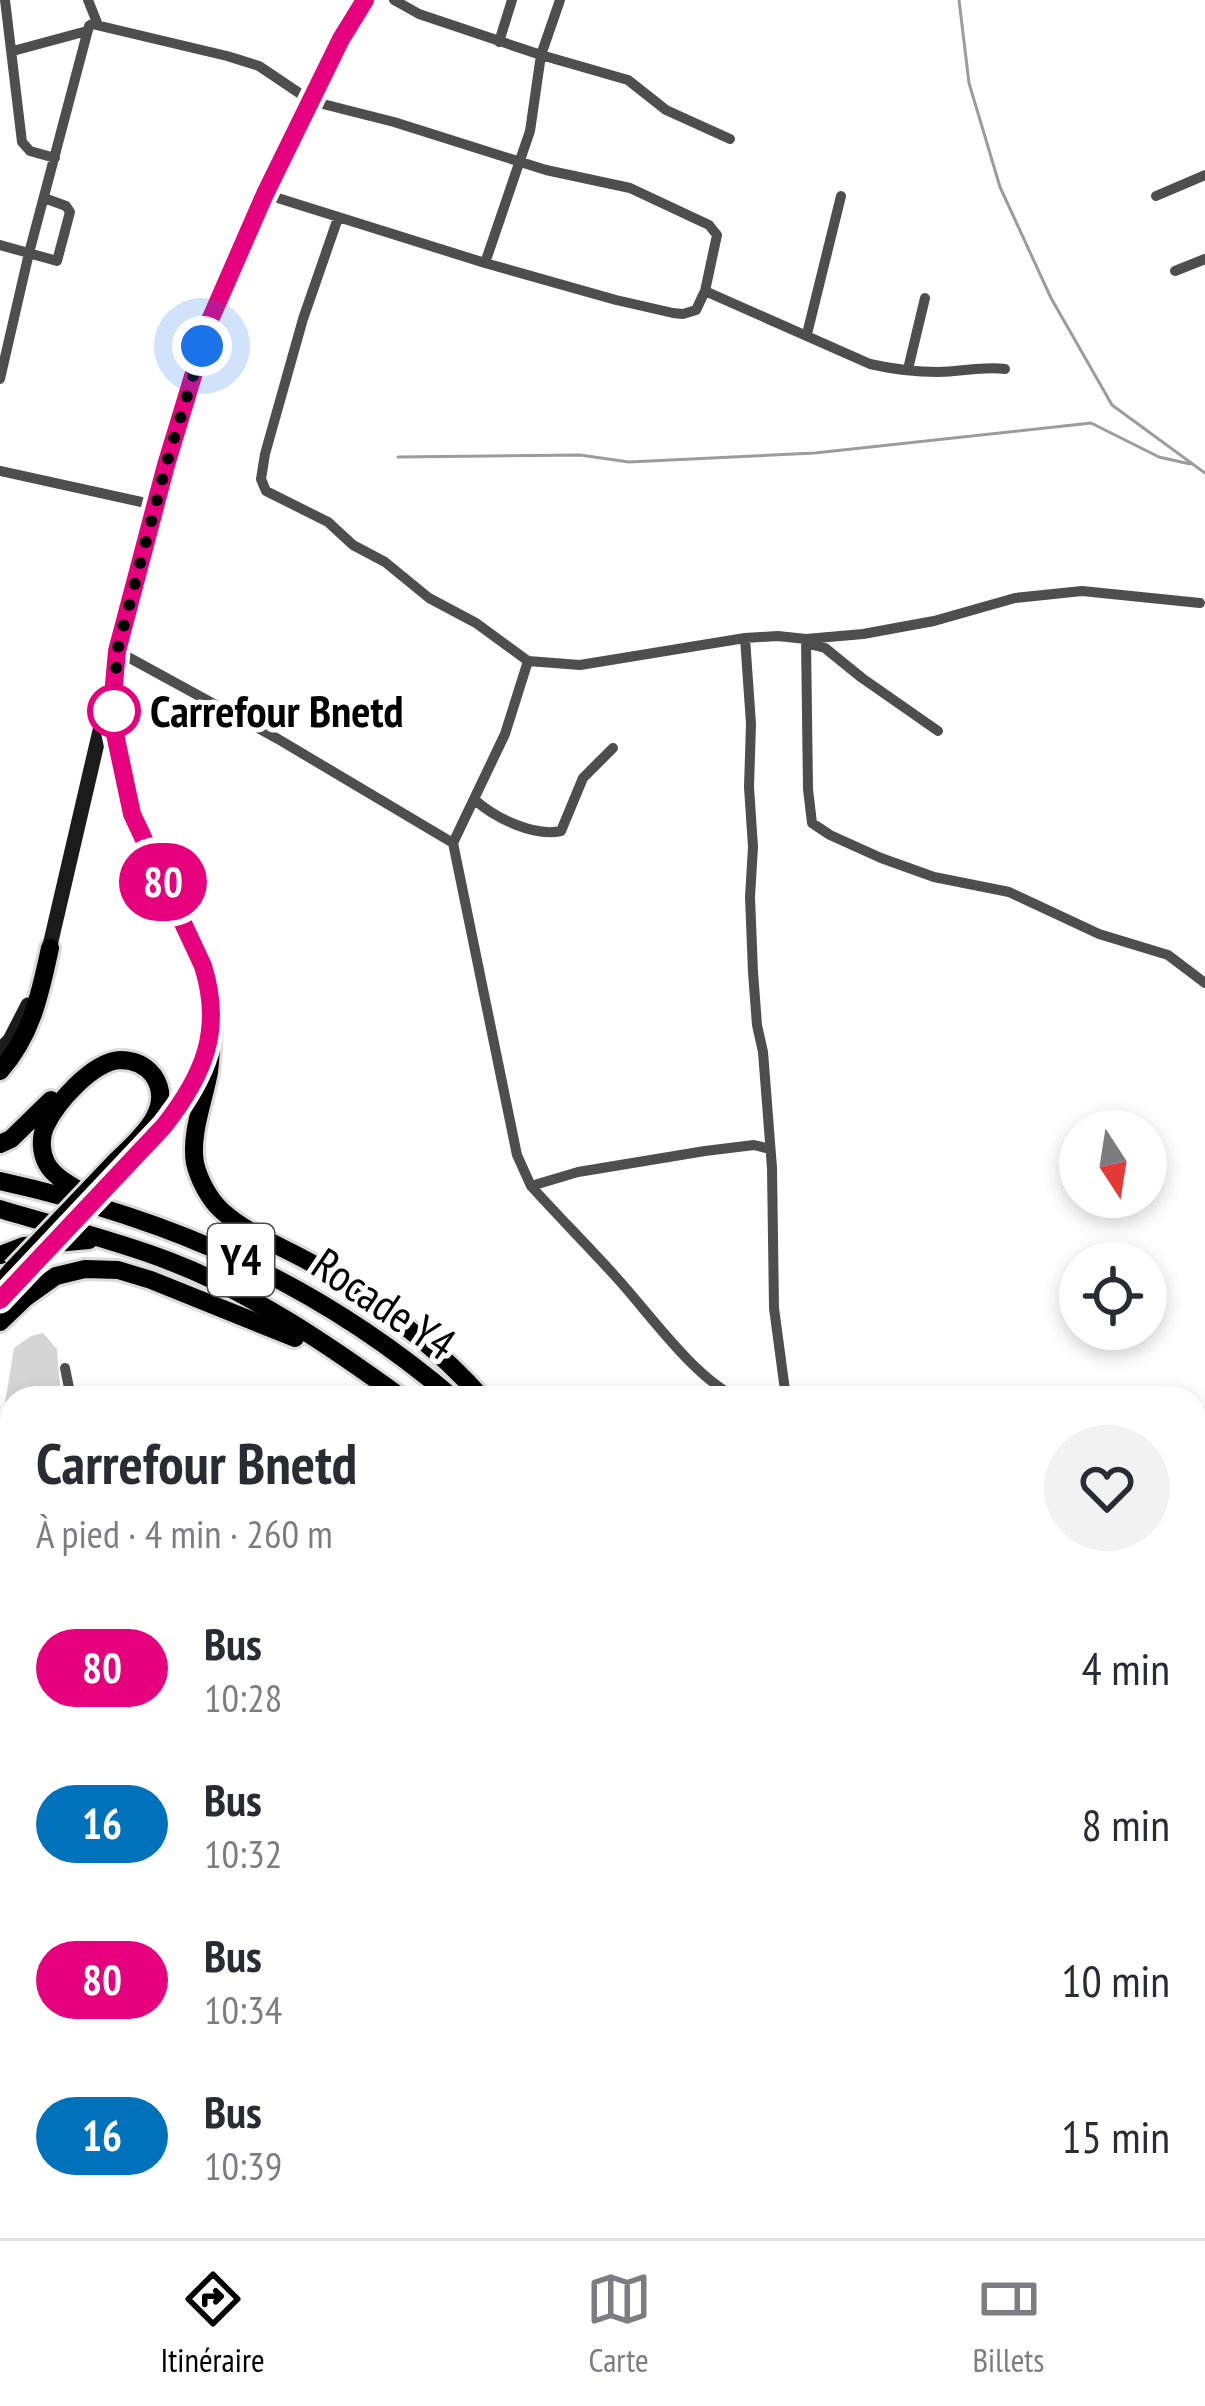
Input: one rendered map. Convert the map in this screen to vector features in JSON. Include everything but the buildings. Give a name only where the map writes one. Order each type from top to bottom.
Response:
[{"type":"highway","points":[[0,1071],[29,1030],[50,948]]},
{"type":"highway","points":[[212,1026],[195,1161],[205,1190],[243,1227],[327,1272],[411,1330],[471,1386]]},
{"type":"highway","points":[[0,1144],[42,1111],[88,1059],[104,1051],[142,1052],[159,1066],[170,1094],[164,1126]]},
{"type":"highway","points":[[9,1271],[120,1165],[151,1125],[160,1096],[151,1072],[137,1062],[120,1060],[89,1071],[45,1125],[42,1137],[47,1166],[58,1177],[105,1207]]},
{"type":"highway","name":"Rocade Y4","points":[[0,1181],[105,1207],[184,1234],[254,1266],[335,1310],[439,1386]]},
{"type":"highway","name":"Rocade Y4","points":[[0,1209],[170,1261],[238,1293],[385,1386]]},
{"type":"highway","points":[[9,1271],[24,1246],[101,1239]]},
{"type":"highway","points":[[0,1322],[56,1276],[85,1269],[118,1270],[347,1359]]},
{"type":"main road","points":[[0,1051],[21,1021],[50,948],[117,651],[210,320],[265,194],[365,0]]},
{"type":"main road","points":[[117,651],[115,734],[132,814],[203,966],[211,991],[212,1026],[202,1066],[186,1098],[164,1126],[120,1165]]},
{"type":"main road","points":[[0,1300],[9,1271]]},
{"type":"street","points":[[5,0],[22,142],[30,151],[55,158]]},
{"type":"street","points":[[0,379],[3,347],[92,28],[88,0]]},
{"type":"street","points":[[394,0],[419,14],[499,42],[628,80],[666,110],[730,139]]},
{"type":"street","points":[[499,42],[512,0]]},
{"type":"street","points":[[484,263],[534,112],[542,55],[560,0]]},
{"type":"street","points":[[13,51],[92,28],[227,56],[259,66],[311,101],[546,170],[630,188],[709,225],[717,235],[705,291],[696,310],[683,314],[484,263],[265,194]]},
{"type":"street","points":[[1156,196],[1205,175]]},
{"type":"street","points":[[807,334],[841,196]]},
{"type":"street","points":[[0,244],[54,262],[59,258],[70,212],[44,198]]},
{"type":"street","points":[[338,218],[265,454],[262,485],[266,491],[328,522],[429,598],[476,623],[528,661],[580,664],[778,636],[825,648],[938,730]]},
{"type":"street","points":[[1175,271],[1205,259]]},
{"type":"street","points":[[705,291],[870,364],[941,372],[1005,369]]},
{"type":"street","points":[[908,369],[925,298]]},
{"type":"street","points":[[0,471],[155,505]]},
{"type":"street","points":[[806,641],[934,621],[1015,598],[1082,592],[1200,603]]},
{"type":"street","points":[[745,638],[751,724],[753,972],[770,1149],[774,1308],[784,1386]]},
{"type":"street","points":[[806,641],[812,823],[881,858],[934,877],[1009,892],[1099,934],[1168,956],[1205,983]]},
{"type":"street","points":[[117,651],[453,843],[517,1155],[532,1186],[678,1349],[720,1386]]},
{"type":"street","points":[[453,843],[505,734],[528,661]]},
{"type":"street","points":[[476,800],[512,822],[549,834],[561,831],[584,778],[614,748]]},
{"type":"street","points":[[532,1186],[578,1172],[705,1150],[754,1144],[770,1149]]},
{"type":"street","points":[[64,1368],[68,1386]]},
{"type":"shaded area","points":[[43,1333],[57,1349],[60,1386],[8,1386],[14,1348]]},
{"type":"waterway","points":[[959,0],[969,83],[1000,187],[1051,298],[1112,405],[1205,473]]},
{"type":"waterway","points":[[398,457],[580,455],[629,462],[815,453],[1091,423],[1159,457],[1190,464]]},
{"type":"bus line","name":"80","points":[[0,1300],[164,1126],[186,1098],[202,1066],[212,1026],[211,991],[132,814],[115,734],[117,651],[210,320],[265,194],[365,0]]},
{"type":"place","name":"Carrefour Bnetd","points":[[114,711]]},
{"type":"route","points":[[114,711],[117,651],[202,346]]}]
